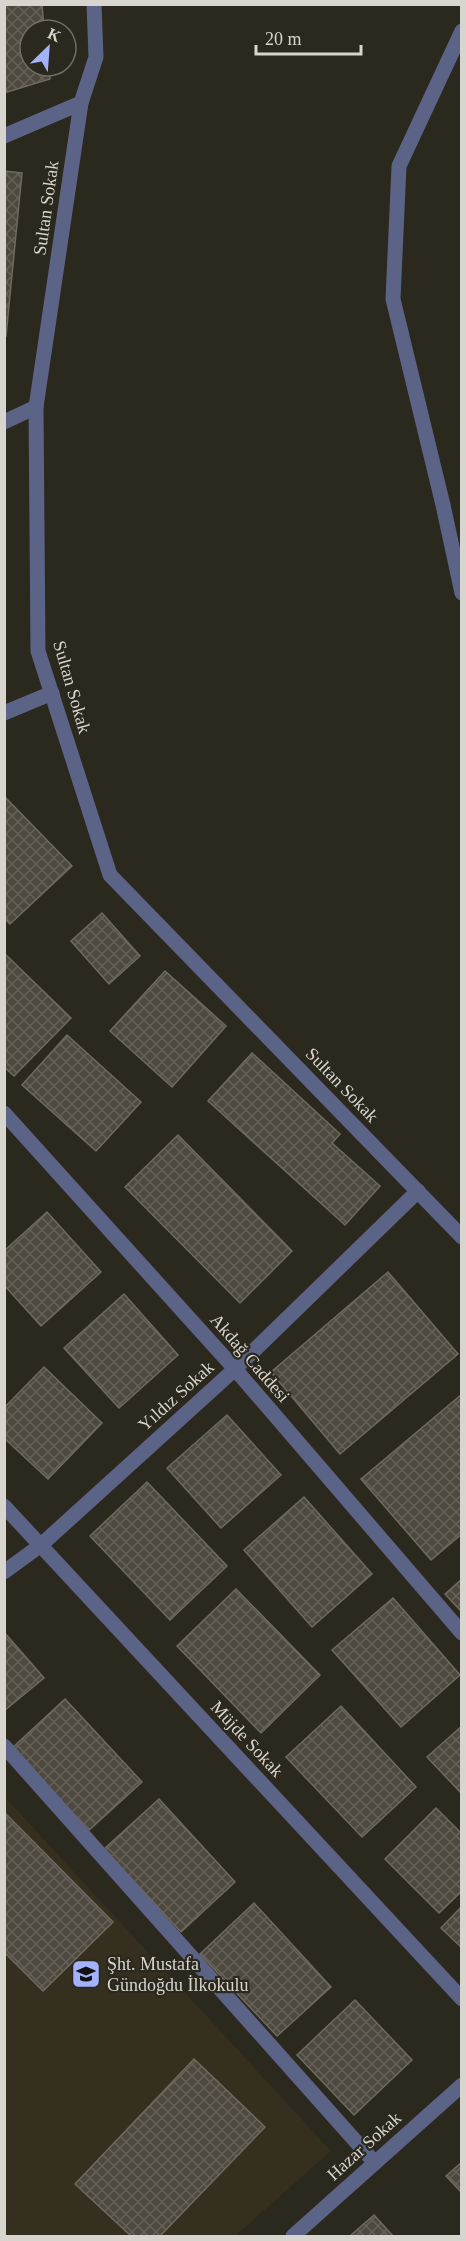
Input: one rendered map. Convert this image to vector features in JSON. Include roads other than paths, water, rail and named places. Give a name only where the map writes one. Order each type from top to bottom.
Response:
[{"type":"street","name":"Sultan Sokak","points":[[94,4],[96,57],[81,104],[36,407],[38,651],[110,875],[462,1237]]},
{"type":"street","points":[[462,31],[399,166],[393,299],[462,593]]},
{"type":"street","points":[[4,136],[81,104]]},
{"type":"street","points":[[4,422],[36,407]]},
{"type":"street","points":[[4,712],[52,693]]},
{"type":"street","name":"Akdağ Caddesi","points":[[4,1113],[235,1369],[462,1633]]},
{"type":"street","name":"Yıldız Sokak","points":[[4,1572],[41,1545],[235,1369],[418,1191]]},
{"type":"street","name":"Müjde Sokak","points":[[4,1506],[462,1999]]},
{"type":"street","points":[[4,1746],[375,2163]]},
{"type":"street","name":"Hazar Sokak","points":[[293,2236],[462,2085]]},
{"type":"place","name":"Şht. Mustafa Gündoğdu İlkokulu","points":[[86,1974]]}]
